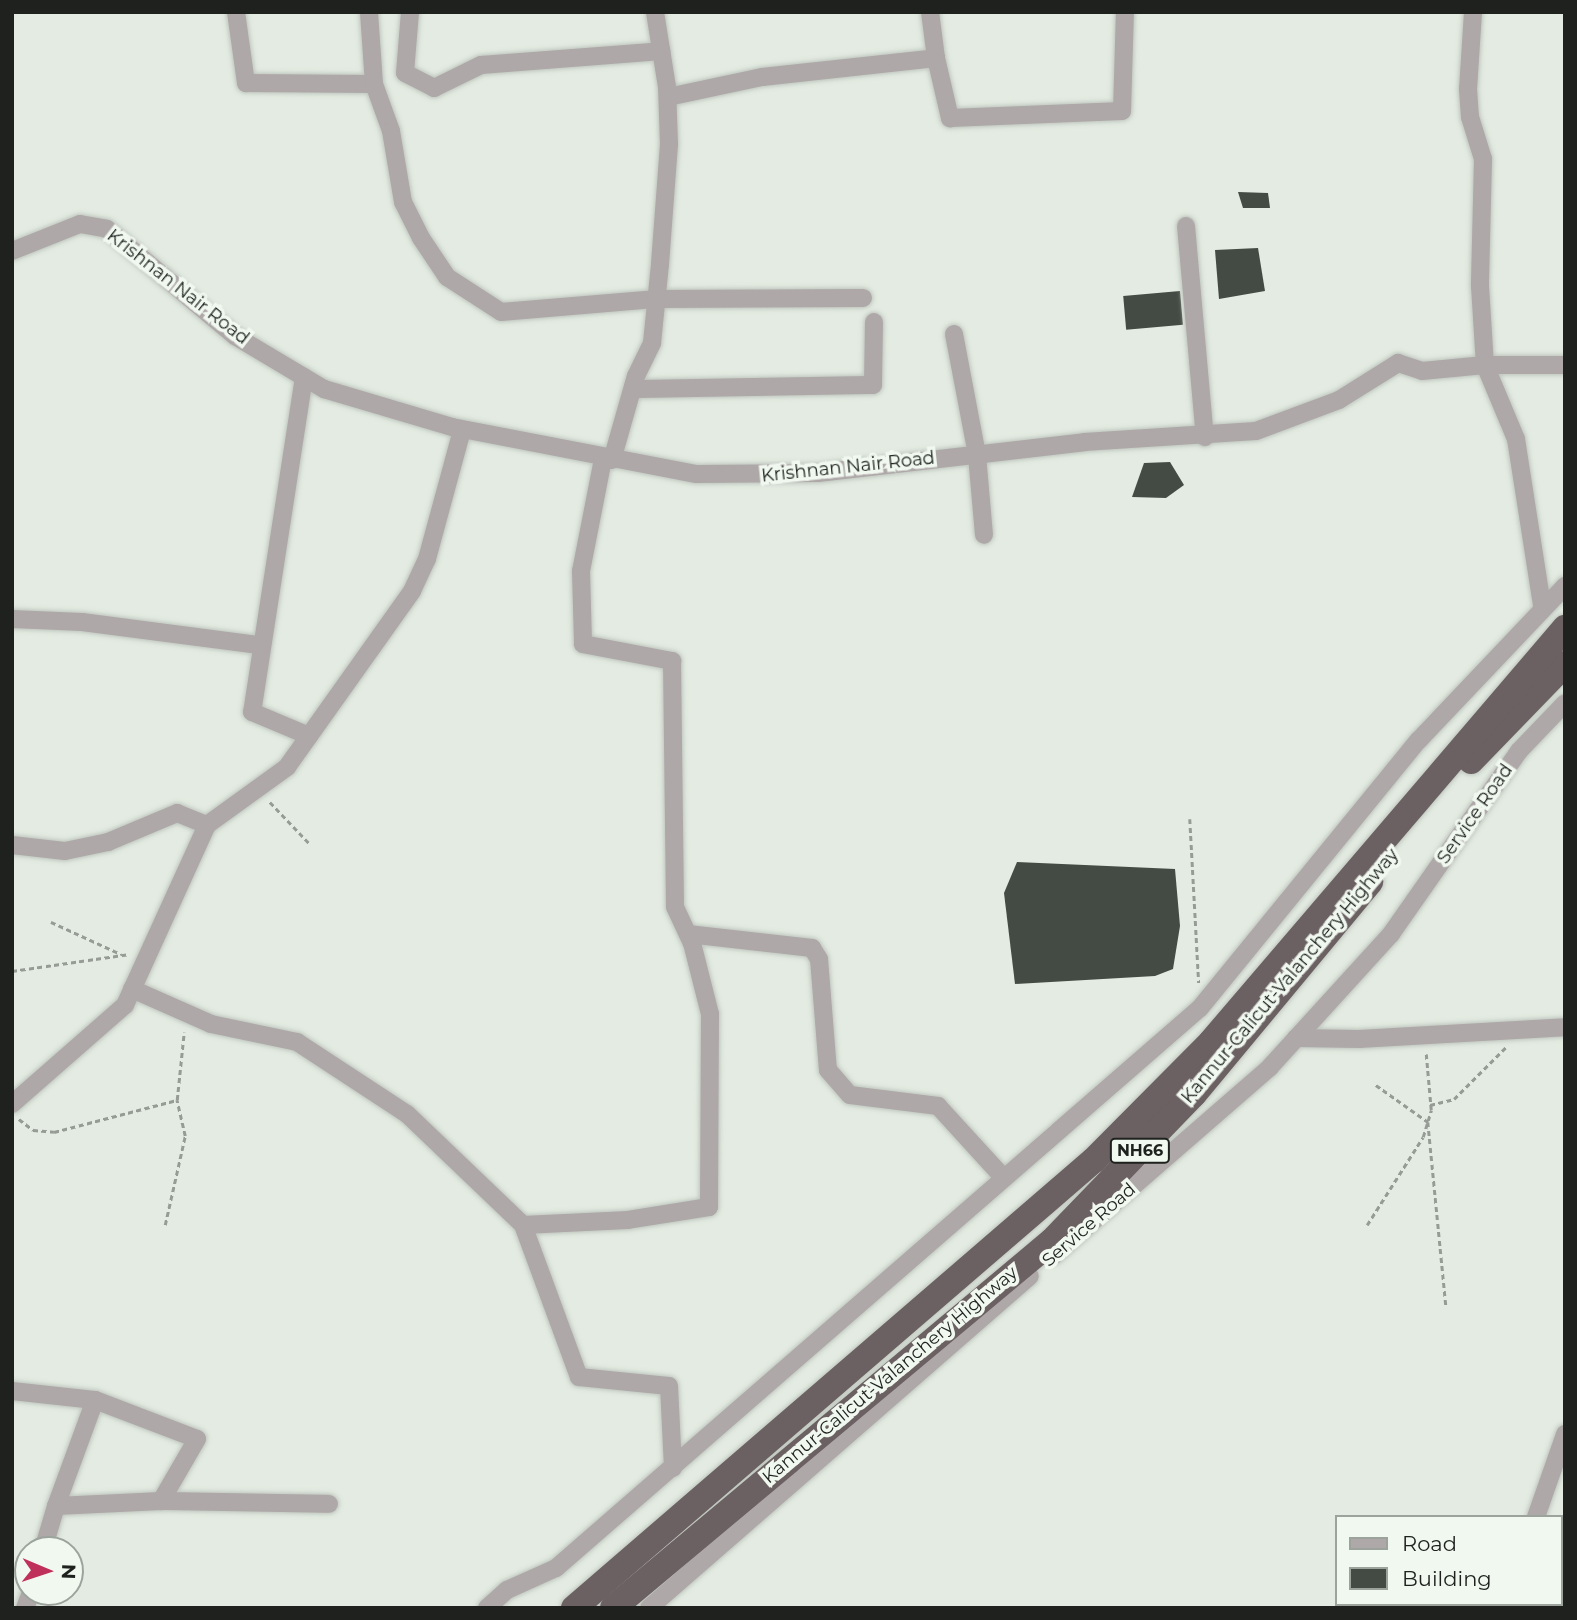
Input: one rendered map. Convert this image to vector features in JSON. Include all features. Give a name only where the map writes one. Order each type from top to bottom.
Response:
[{"type":"highway","points":[[574,1608],[1094,1160],[1211,1042],[1565,628]]},
{"type":"highway","name":"Kannur-Calicut-Valanchery Highway","points":[[613,1608],[1052,1241],[1194,1094],[1468,764],[1565,664]]},
{"type":"street","points":[[236,12],[246,83],[374,84]]},
{"type":"street","points":[[369,12],[374,84],[391,131],[403,202],[447,277],[501,312],[657,299],[863,298]]},
{"type":"street","points":[[410,12],[405,73],[435,88],[481,65],[662,51]]},
{"type":"street","points":[[523,1225],[628,1220],[709,1207],[710,1013],[688,934],[675,907],[672,661],[583,644],[581,571],[608,460],[652,343],[669,144],[668,97],[656,12]]},
{"type":"street","points":[[930,12],[936,58],[950,118],[1122,111],[1125,12]]},
{"type":"street","points":[[1473,12],[1468,89],[1470,117],[1483,159],[1480,286],[1485,365],[1516,439],[1542,605]]},
{"type":"street","points":[[668,97],[762,77],[936,58]]},
{"type":"street","name":"Krishnan Nair Road","points":[[12,251],[80,223],[107,229],[235,336],[324,389],[463,430],[608,460],[751,477],[1084,442],[1205,437],[1256,431],[1339,400],[1398,363],[1422,372],[1485,365],[1565,365]]},
{"type":"street","points":[[1186,226],[1205,437]]},
{"type":"street","points":[[633,389],[873,385],[874,322]]},
{"type":"street","points":[[954,334],[977,454],[984,535]]},
{"type":"street","points":[[304,377],[260,645],[252,712],[309,736]]},
{"type":"street","points":[[13,1103],[89,1041],[125,1005],[207,825],[287,767],[412,591],[427,559],[463,430]]},
{"type":"street","points":[[486,1608],[507,1590],[556,1568],[889,1282],[1002,1176],[1200,1007],[1418,741],[1542,605],[1565,586]]},
{"type":"street","points":[[12,619],[82,622],[260,645]]},
{"type":"street","name":"Service Road","points":[[649,1608],[1270,1067],[1391,934],[1519,751],[1565,703]]},
{"type":"street","points":[[12,845],[65,851],[108,842],[177,813],[207,825]]},
{"type":"street","points":[[688,934],[812,948],[819,959],[828,1070],[850,1095],[938,1106],[1002,1176]]},
{"type":"street","points":[[132,989],[211,1024],[297,1042],[407,1114],[523,1225],[579,1377],[669,1386],[673,1468]]},
{"type":"street","points":[[1296,1038],[1359,1039],[1425,1033],[1565,1027]]},
{"type":"street","points":[[12,1391],[95,1400],[197,1439],[161,1501]]},
{"type":"street","points":[[47,1536],[95,1400]]},
{"type":"street","points":[[1537,1515],[1565,1434]]},
{"type":"street","points":[[56,1506],[161,1501],[329,1504]]},
{"type":"path","points":[[258,788],[309,843]]},
{"type":"path","points":[[1190,819],[1200,1007]]},
{"type":"path","points":[[51,922],[121,954],[145,958]]},
{"type":"path","points":[[12,971],[63,967],[121,954]]},
{"type":"path","points":[[165,1225],[185,1136],[177,1100],[184,1033],[180,1021]]},
{"type":"path","points":[[1430,1105],[1454,1099],[1505,1049],[1515,1028]]},
{"type":"path","points":[[1425,1033],[1430,1105],[1428,1122],[1446,1306]]},
{"type":"path","points":[[1376,1085],[1428,1122]]},
{"type":"path","points":[[13,1103],[20,1122],[33,1130],[54,1132],[177,1100]]},
{"type":"path","points":[[1367,1224],[1407,1165],[1428,1122]]},
{"type":"building","points":[[1238,192],[1268,193],[1270,208],[1243,208]]},
{"type":"building","points":[[1258,248],[1265,291],[1219,299],[1215,250]]},
{"type":"building","points":[[1180,291],[1183,325],[1126,330],[1123,296]]},
{"type":"building","points":[[1170,462],[1184,485],[1166,498],[1132,497],[1144,463]]},
{"type":"building","points":[[1017,862],[1175,869],[1180,926],[1173,969],[1155,976],[1015,984],[1004,893]]}]
